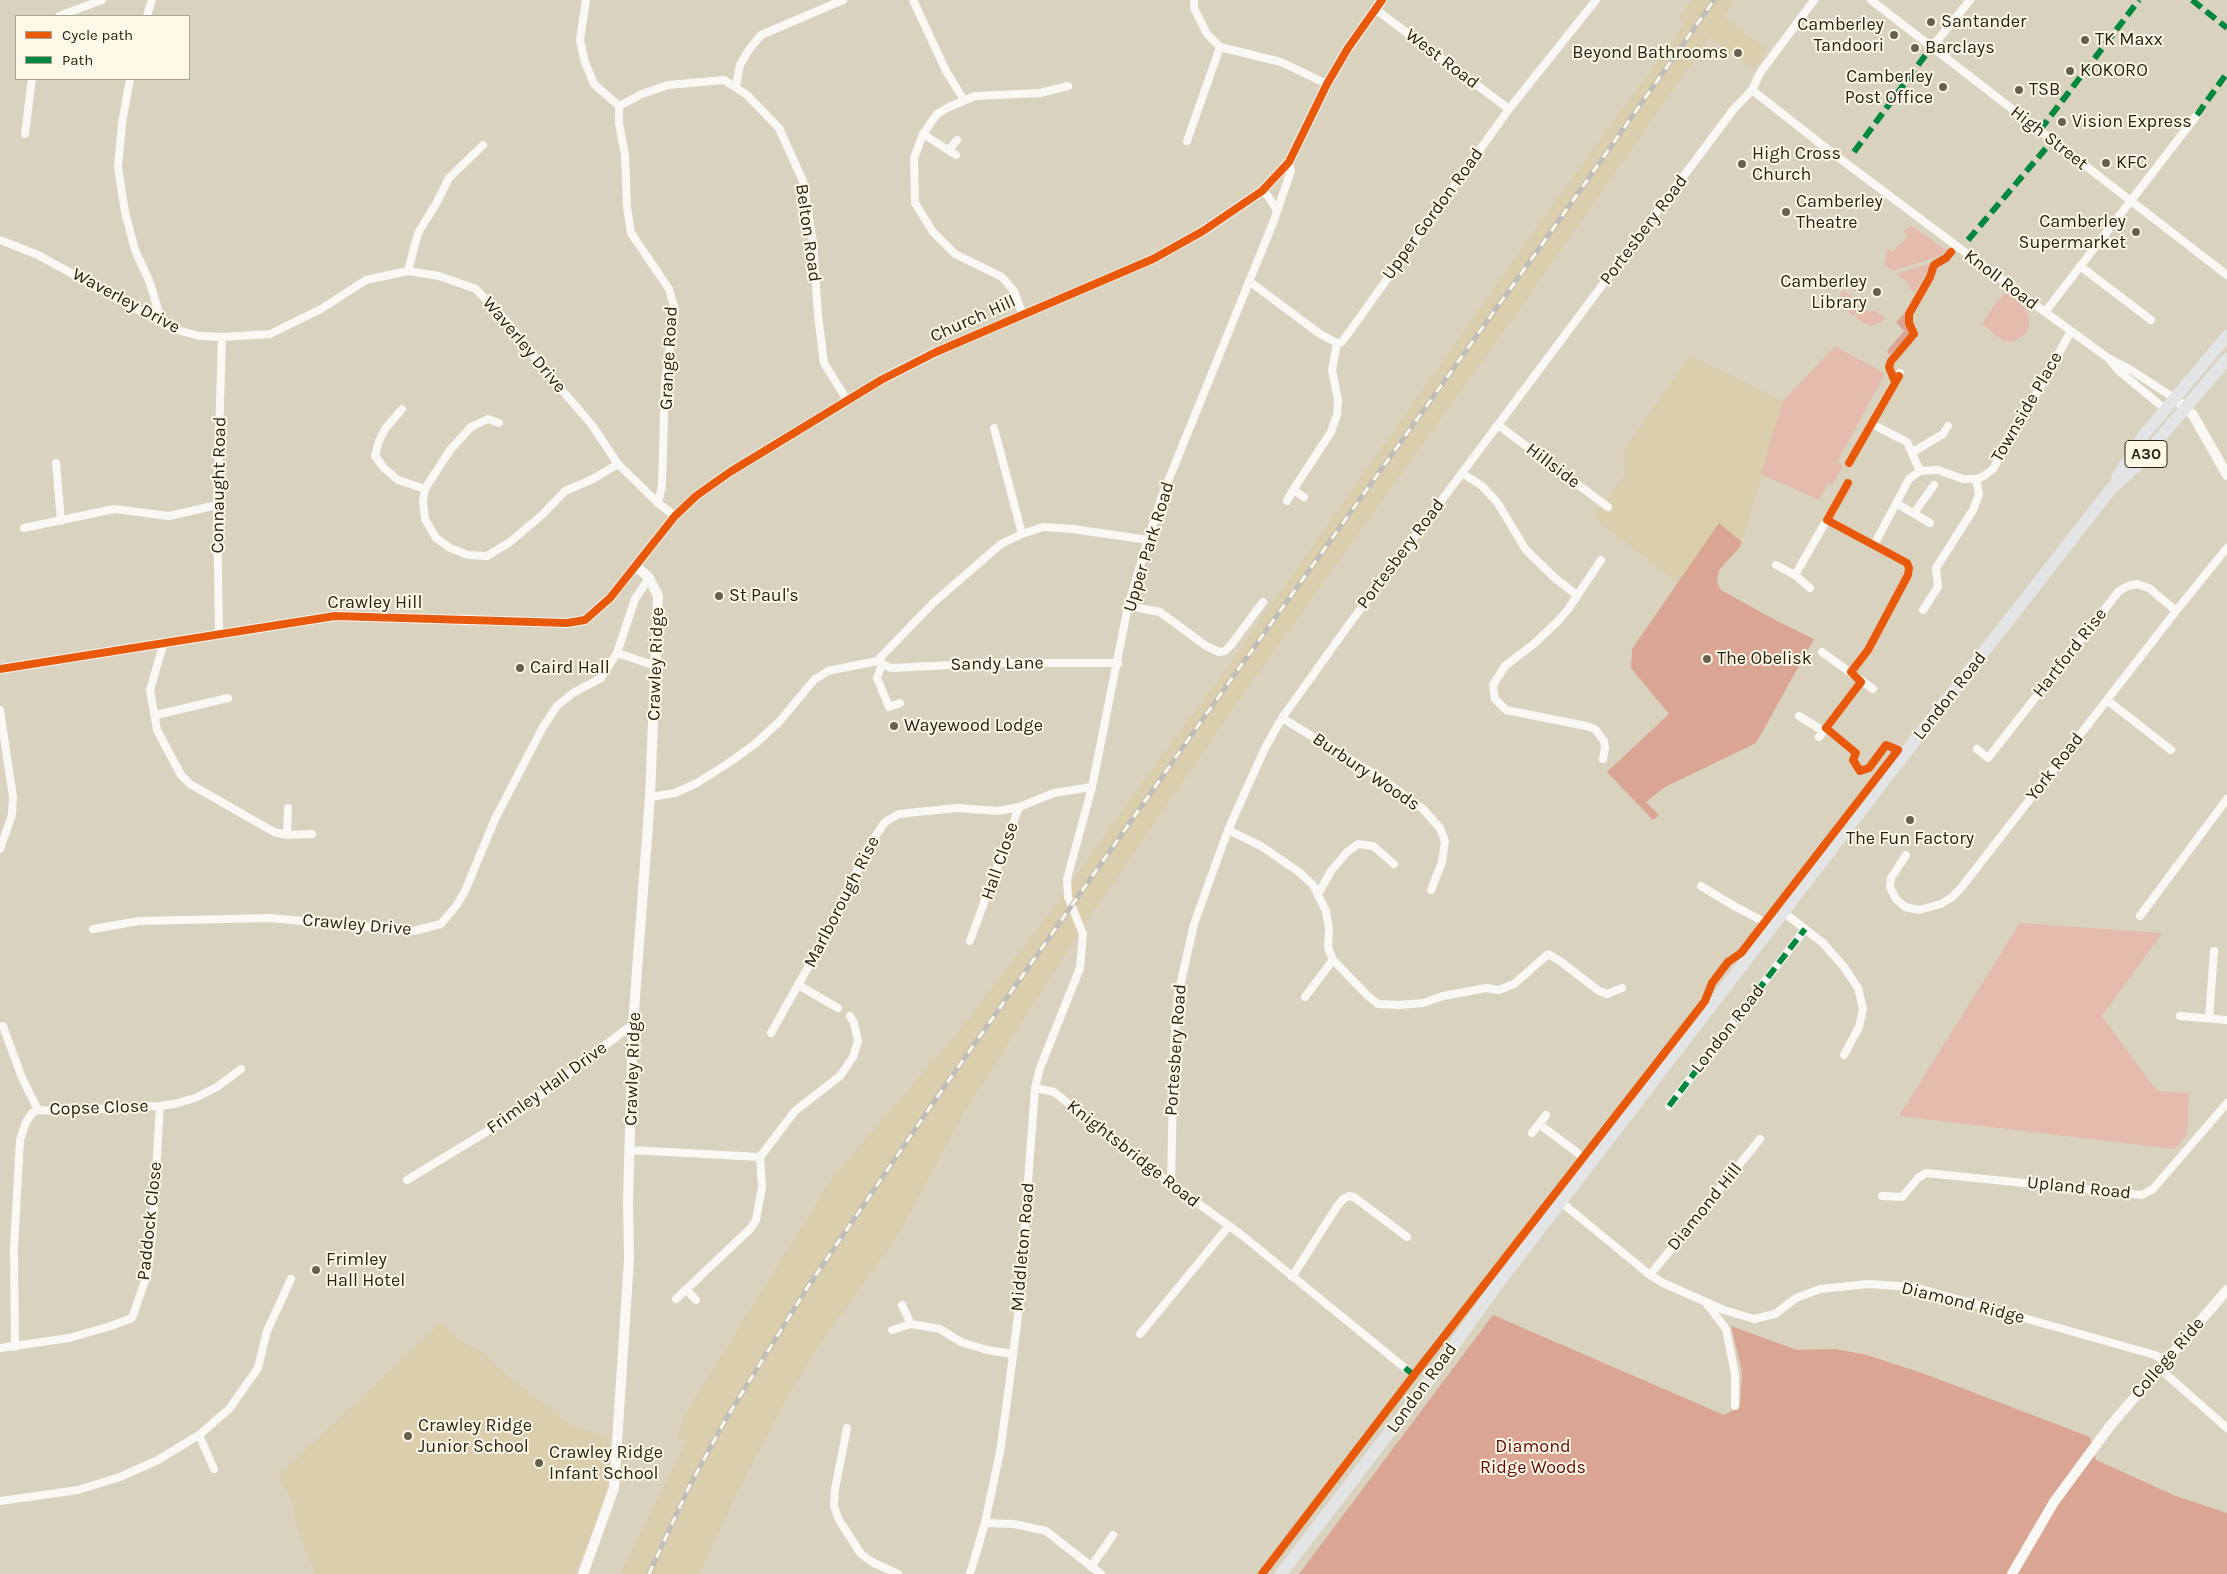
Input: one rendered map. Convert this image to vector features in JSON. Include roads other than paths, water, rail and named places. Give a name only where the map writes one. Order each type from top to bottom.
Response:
[{"type":"main road","name":"London Road","points":[[1281,1574],[1424,1387],[1496,1286],[1590,1163],[2111,489],[2127,460],[2165,409],[2227,336]]},
{"type":"main road","name":"London Road","points":[[2111,489],[2136,466],[2227,359]]},
{"type":"street","points":[[62,15],[102,0]]},
{"type":"street","points":[[147,15],[152,0]]},
{"type":"street","points":[[586,0],[580,40],[585,62],[594,84],[619,106],[642,94],[668,85],[724,80],[736,86],[740,65],[748,50],[761,35],[843,0]]},
{"type":"street","points":[[913,0],[941,62],[964,100]]},
{"type":"street","points":[[1194,0],[1194,8],[1207,34],[1220,47],[1281,62],[1327,84]]},
{"type":"street","name":"Upper Park Road","points":[[1068,897],[1066,888],[1071,861],[1092,788],[1128,606],[1162,496],[1277,211],[1291,171],[1289,162],[1327,84],[1348,48],[1382,0]]},
{"type":"street","name":"Upper Gordon Road","points":[[1337,343],[1342,342],[1509,109],[1596,0]]},
{"type":"street","name":"High Street","points":[[1871,0],[2227,275]]},
{"type":"street","points":[[1932,47],[1970,0]]},
{"type":"street","name":"Portesbery Road","points":[[1171,1183],[1173,1051],[1178,995],[1194,924],[1228,830],[1265,748],[1282,718],[1350,623],[1733,110],[1752,90],[1760,73],[1813,1]]},
{"type":"street","name":"West Road","points":[[1374,9],[1509,109]]},
{"type":"street","points":[[1187,141],[1220,47]]},
{"type":"street","points":[[25,134],[32,80]]},
{"type":"street","points":[[130,80],[122,123],[118,167],[125,212],[135,250],[150,284],[162,323]]},
{"type":"street","name":"Belton Road","points":[[736,86],[779,128],[803,181],[813,242],[818,315],[824,363],[847,400]]},
{"type":"street","points":[[1022,314],[1014,291],[1002,277],[955,254],[933,232],[915,203],[914,158],[923,134],[937,114],[964,100],[986,94],[1040,93],[1068,86]]},
{"type":"street","name":"Knoll Road","points":[[1752,90],[1835,155],[2071,332],[2108,358],[2131,370],[2174,398]]},
{"type":"street","name":"Grange Road","points":[[619,106],[619,123],[625,155],[630,233],[669,289],[675,310],[665,382],[662,486],[658,503]]},
{"type":"street","points":[[2045,312],[2196,115]]},
{"type":"street","points":[[923,134],[956,156]]},
{"type":"street","points":[[949,150],[957,140]]},
{"type":"street","points":[[408,271],[418,233],[449,178],[482,145]]},
{"type":"street","name":"Church Hill","points":[[675,516],[696,496],[730,472],[881,380],[936,352],[1153,259],[1203,231],[1262,191],[1289,162]]},
{"type":"street","points":[[1262,191],[1268,196],[1277,211]]},
{"type":"street","name":"Waverley Drive","points":[[0,240],[38,255],[162,323],[200,336],[222,337],[270,334],[321,309],[366,280],[408,271],[439,276],[476,289],[510,325],[592,426],[618,464],[658,503],[675,516]]},
{"type":"street","points":[[2080,266],[2151,320]]},
{"type":"street","points":[[1250,281],[1320,334],[1337,343],[1332,370],[1338,400],[1337,415],[1331,432],[1287,501]]},
{"type":"street","name":"Townside Place","points":[[1920,471],[1938,470],[1963,479],[1976,479],[1984,476],[1994,468],[2008,439],[2071,332]]},
{"type":"street","name":"Connaught Road","points":[[218,634],[217,504],[222,337]]},
{"type":"street","name":"Knoll Road","points":[[2108,358],[2119,371],[2165,409]]},
{"type":"street","points":[[1849,462],[1900,373]]},
{"type":"street","points":[[2174,398],[2182,412],[2198,425],[2227,475]]},
{"type":"street","points":[[402,409],[385,430],[379,441],[375,456],[384,468],[398,480],[425,489]]},
{"type":"street","points":[[2165,409],[2182,412]]},
{"type":"street","points":[[499,423],[488,419],[471,427],[450,450],[425,489],[423,501],[425,518],[436,538],[450,548],[468,555],[487,556],[510,542],[542,515],[565,492],[593,479],[618,464]]},
{"type":"street","points":[[1872,424],[1907,442],[1920,471],[1909,479],[1874,545]]},
{"type":"street","name":"Hillside","points":[[1498,425],[1608,507]]},
{"type":"street","points":[[1912,452],[1943,434],[1948,426]]},
{"type":"street","points":[[994,428],[1022,534]]},
{"type":"street","points":[[56,463],[61,520]]},
{"type":"street","points":[[1462,473],[1482,486],[1497,502],[1526,550],[1556,579],[1577,595]]},
{"type":"street","points":[[1923,610],[1938,587],[1936,568],[1973,510],[1979,494],[1976,479]]},
{"type":"street","points":[[1795,575],[1848,483]]},
{"type":"street","points":[[1914,513],[1934,485]]},
{"type":"street","points":[[1293,490],[1304,497]]},
{"type":"street","points":[[1896,503],[1930,523]]},
{"type":"street","points":[[24,528],[114,509],[169,516],[217,504]]},
{"type":"street","name":"Crawley Hill","points":[[0,669],[335,616],[568,623],[585,620],[610,598],[675,516]]},
{"type":"street","points":[[1827,520],[1907,563],[1909,568],[1908,575],[1868,650],[1851,672]]},
{"type":"street","points":[[900,703],[889,708],[877,678],[879,663],[933,603],[1001,544],[1043,527],[1073,528],[1148,540]]},
{"type":"street","name":"York Road","points":[[1906,855],[1891,878],[1890,887],[1896,899],[1905,907],[1919,910],[1941,904],[1961,888],[2227,548]]},
{"type":"street","points":[[1601,560],[1569,608],[1526,651],[1505,666],[1493,684],[1493,694],[1506,710],[1586,726],[1595,730],[1604,741],[1603,759]]},
{"type":"street","points":[[1776,565],[1795,575],[1810,588]]},
{"type":"street","name":"Crawley Ridge","points":[[583,1574],[614,1488],[629,1259],[628,1202],[633,1024],[650,797],[658,596],[649,578],[636,566]]},
{"type":"street","name":"Crawley Drive","points":[[93,929],[139,921],[260,918],[353,924],[413,931],[426,930],[441,924],[456,906],[465,891],[495,819],[548,720],[557,706],[573,693],[601,678],[617,653],[635,599],[649,578]]},
{"type":"street","name":"Hartford Rise","points":[[1977,748],[1988,758],[2119,591],[2136,584],[2150,588],[2176,611]]},
{"type":"street","points":[[1128,606],[1160,612],[1206,646],[1219,652],[1225,651],[1231,645],[1262,602]]},
{"type":"street","points":[[164,642],[150,690],[156,714],[157,730],[181,775],[190,784],[274,832],[287,835],[312,834]]},
{"type":"street","points":[[1822,652],[1872,689]]},
{"type":"street","points":[[617,653],[656,666]]},
{"type":"street","name":"Sandy Lane","points":[[650,797],[674,793],[697,783],[730,762],[755,744],[779,722],[814,680],[828,672],[879,663],[890,668],[993,663],[1118,663]]},
{"type":"street","points":[[1823,732],[1862,682]]},
{"type":"street","points":[[156,714],[228,698]]},
{"type":"street","points":[[2107,700],[2172,750]]},
{"type":"street","points":[[0,710],[3,745],[13,797],[12,815],[0,849]]},
{"type":"street","points":[[1800,716],[1856,753]]},
{"type":"street","name":"Burbury Woods","points":[[1282,718],[1382,779],[1423,809],[1440,828],[1445,841],[1442,862],[1431,890]]},
{"type":"street","name":"Marlborough Rise","points":[[771,1033],[833,923],[868,847],[885,822],[899,814],[957,808],[998,811],[1019,807],[1054,794],[1092,788]]},
{"type":"street","points":[[2140,916],[2227,799]]},
{"type":"street","name":"Hall Close","points":[[970,941],[1019,807]]},
{"type":"street","points":[[287,835],[288,808]]},
{"type":"street","points":[[1228,830],[1262,846],[1299,872],[1313,885],[1326,910],[1329,929],[1328,948],[1334,960],[1378,1004],[1423,1003],[1486,988],[1499,990],[1514,984],[1548,954],[1560,961],[1598,991],[1607,994],[1622,988]]},
{"type":"street","points":[[1318,894],[1331,871],[1347,852],[1358,844],[1373,846],[1394,864]]},
{"type":"street","points":[[1701,886],[1772,926]]},
{"type":"street","name":"Middleton Road","points":[[970,1574],[985,1523],[1000,1452],[1013,1354],[1028,1201],[1035,1088],[1040,1068],[1080,968],[1083,937],[1068,897]]},
{"type":"street","points":[[1784,912],[1833,955],[1858,988],[1863,1009],[1859,1028],[1844,1055]]},
{"type":"street","name":"London Road","points":[[1669,1106],[1805,929]]},
{"type":"street","points":[[2209,1018],[2214,951]]},
{"type":"street","points":[[1305,997],[1334,960]]},
{"type":"street","name":"Marlborough Rise","points":[[798,986],[838,1008]]},
{"type":"street","points":[[676,1299],[740,1240],[756,1220],[762,1187],[760,1157],[796,1111],[840,1076],[853,1057],[858,1041],[854,1023],[850,1016]]},
{"type":"street","points":[[2180,1016],[2227,1020]]},
{"type":"street","name":"Frimley Hall Drive","points":[[407,1180],[519,1112],[633,1024]]},
{"type":"street","name":"Copse Close","points":[[3,1026],[22,1078],[38,1110],[54,1112],[160,1106],[196,1098],[217,1088],[241,1069]]},
{"type":"street","name":"Knightsbridge Road","points":[[1035,1088],[1054,1092],[1133,1156],[1228,1227],[1243,1236],[1405,1368]]},
{"type":"street","name":"Upland Road","points":[[1902,1197],[1918,1178],[1926,1173],[2142,1195],[2152,1189],[2227,1103]]},
{"type":"street","name":"Paddock Close","points":[[0,1348],[69,1338],[112,1326],[132,1318],[147,1275],[152,1237],[160,1106]]},
{"type":"street","points":[[15,1347],[14,1247],[20,1140],[29,1118],[32,1113],[38,1110]]},
{"type":"street","points":[[1532,1133],[1546,1115]]},
{"type":"street","points":[[1539,1124],[1590,1163]]},
{"type":"street","name":"Diamond Hill","points":[[1650,1275],[1760,1139]]},
{"type":"street","points":[[630,1150],[760,1157]]},
{"type":"street","points":[[1882,1196],[1911,1199]]},
{"type":"street","points":[[1292,1277],[1343,1198],[1354,1197],[1407,1237]]},
{"type":"street","name":"Diamond Ridge","points":[[1561,1202],[1650,1275],[1663,1283],[1706,1302],[1754,1319],[1776,1314],[1796,1298],[1820,1289],[1868,1284],[1914,1287],[2155,1355],[2162,1365],[2227,1428]]},
{"type":"street","points":[[1140,1334],[1228,1227]]},
{"type":"street","points":[[0,1501],[78,1490],[120,1477],[158,1460],[200,1435],[229,1409],[258,1368],[268,1331],[291,1279]]},
{"type":"street","points":[[686,1289],[696,1300]]},
{"type":"street","name":"College Ride","points":[[2012,1574],[2054,1502],[2110,1426],[2227,1290]]},
{"type":"street","name":"Diamond Ridge","points":[[1706,1302],[1726,1329],[1735,1374],[1735,1406]]},
{"type":"street","points":[[902,1305],[911,1324]]},
{"type":"street","points":[[892,1330],[911,1324],[940,1328],[961,1342],[986,1350],[1013,1354]]},
{"type":"street","points":[[847,1428],[835,1489],[834,1506],[839,1520],[861,1554],[874,1563],[898,1574]]},
{"type":"street","points":[[200,1435],[214,1469]]},
{"type":"street","points":[[985,1523],[1014,1524],[1046,1531],[1101,1574]]},
{"type":"street","points":[[1091,1567],[1113,1535]]},
{"type":"railway","points":[[649,1574],[689,1487],[727,1417],[809,1285],[933,1103],[1190,737],[1714,0]]},
{"type":"place","name":"Santander","points":[[1931,22]]},
{"type":"place","name":"Camberley Tandoori","points":[[1894,35]]},
{"type":"place","name":"TK Maxx","points":[[2085,40]]},
{"type":"place","name":"Barclays","points":[[1915,48]]},
{"type":"place","name":"Beyond Bathrooms","points":[[1738,53]]},
{"type":"place","name":"KOKORO","points":[[2070,71]]},
{"type":"place","name":"Camberley Post Office","points":[[1943,87]]},
{"type":"place","name":"TSB","points":[[2019,90]]},
{"type":"place","name":"Vision Express","points":[[2062,122]]},
{"type":"place","name":"KFC","points":[[2106,163]]},
{"type":"place","name":"High Cross Church","points":[[1742,164]]},
{"type":"place","name":"Camberley Theatre","points":[[1786,212]]},
{"type":"place","name":"Camberley Supermarket","points":[[2136,232]]},
{"type":"place","name":"Camberley Library","points":[[1877,292]]},
{"type":"place","name":"St Paul's","points":[[719,596]]},
{"type":"place","name":"The Obelisk","points":[[1707,659]]},
{"type":"place","name":"Caird Hall","points":[[520,668]]},
{"type":"place","name":"Wayewood Lodge","points":[[894,726]]},
{"type":"place","name":"The Fun Factory","points":[[1910,820]]},
{"type":"place","name":"Frimley Hall Hotel","points":[[316,1270]]},
{"type":"place","name":"Crawley Ridge Junior School","points":[[408,1436]]},
{"type":"place","name":"Crawley Ridge Infant School","points":[[539,1463]]},
{"type":"park label","name":"Diamond Ridge Woods","points":[[1533,1457]]}]
